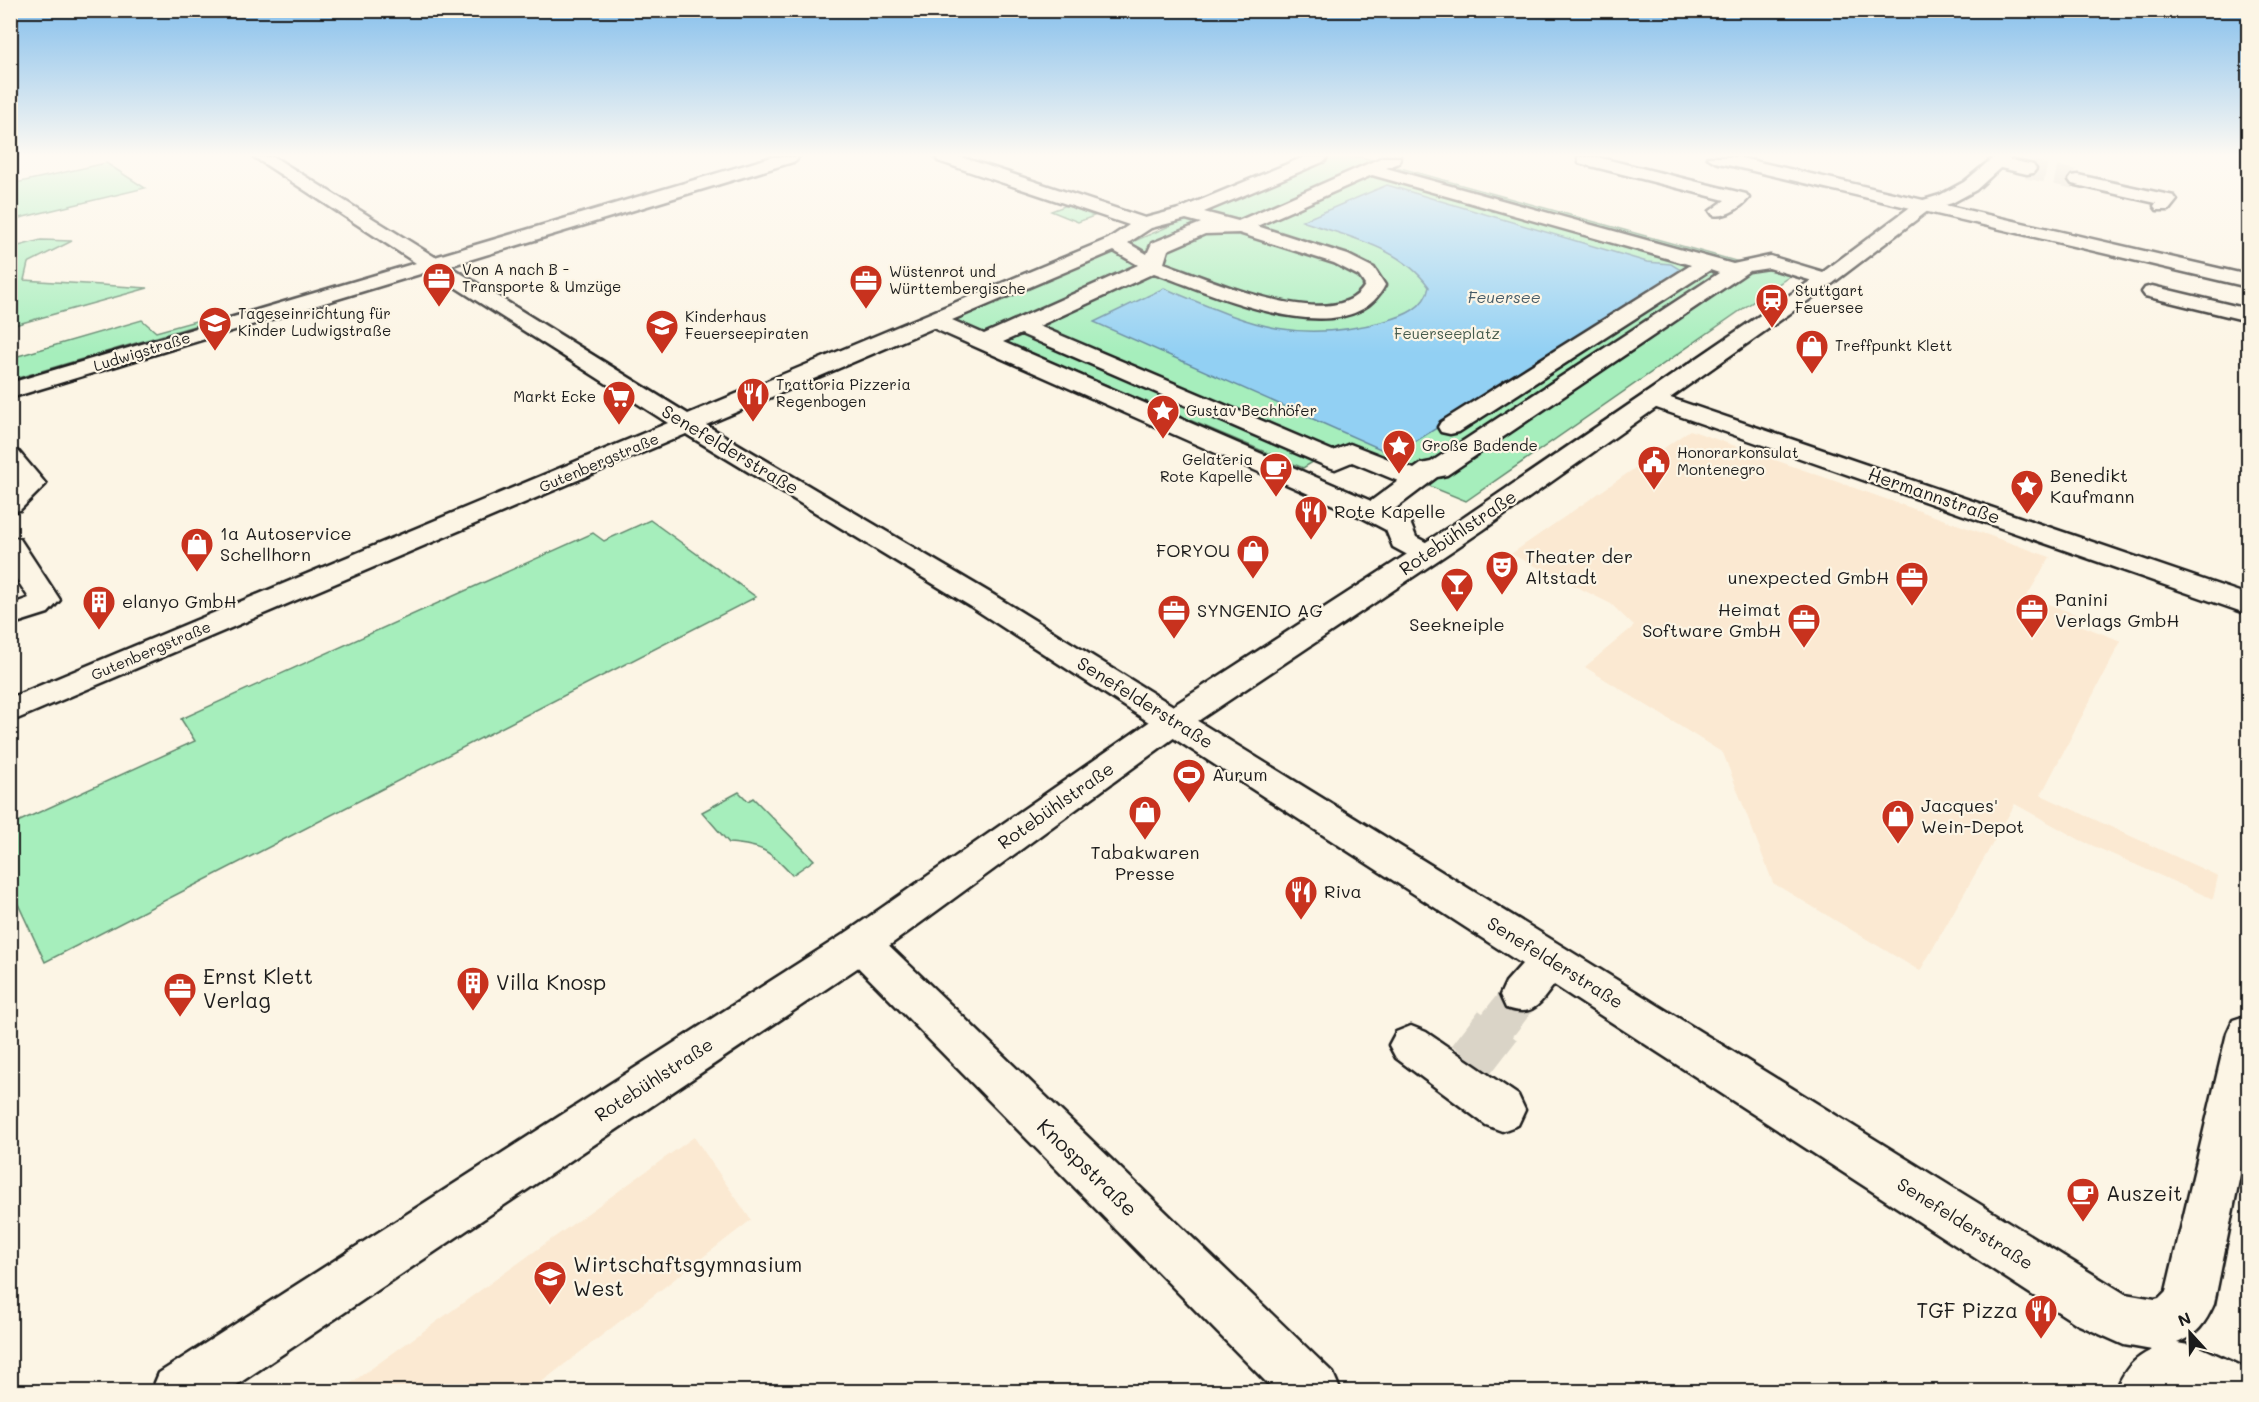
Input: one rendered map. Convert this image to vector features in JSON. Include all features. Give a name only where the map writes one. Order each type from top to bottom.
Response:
[{"type":"street","name":"Senefelderstraße","points":[[365,222],[688,425],[981,600],[2095,1306],[2122,1319],[2148,1325]]},
{"type":"street","name":"Ludwigstraße","points":[[10,391],[570,222]]},
{"type":"street","points":[[1139,222],[1144,224]]},
{"type":"street","name":"Gutenbergstraße","points":[[10,711],[1115,243],[1150,222]]},
{"type":"street","points":[[1115,243],[1153,266],[1258,303],[1302,312],[1337,310],[1353,306],[1367,299],[1375,285],[1367,272],[1358,266],[1222,222]]},
{"type":"street","points":[[985,342],[1153,266],[1160,247],[1169,242],[1202,228],[1240,227],[1250,222]]},
{"type":"street","points":[[1562,222],[1736,271]]},
{"type":"street","points":[[1619,222],[1682,240]]},
{"type":"street","name":"Rotebühlstraße","points":[[178,1392],[861,944],[1174,721],[1427,554],[1826,279],[1901,222]]},
{"type":"street","points":[[1995,222],[2248,281]]},
{"type":"street","points":[[1373,512],[1430,470],[1438,469],[1743,266],[1770,262],[1826,279]]},
{"type":"street","points":[[1450,427],[1707,263]]},
{"type":"street","points":[[2176,264],[2149,295],[2248,315]]},
{"type":"street","points":[[933,320],[1373,512],[1399,526],[1403,541],[1427,554]]},
{"type":"street","points":[[1021,326],[1335,461],[1350,452],[1417,480]]},
{"type":"street","name":"Hermannstraße","points":[[1653,399],[2248,605]]},
{"type":"street","points":[[10,456],[33,484],[10,504]]},
{"type":"street","points":[[10,545],[45,600],[37,606],[10,616]]},
{"type":"street","name":"Knospstraße","points":[[861,944],[1314,1392]]},
{"type":"street","points":[[1521,995],[1550,960]]},
{"type":"street","points":[[2237,1392],[2204,1375],[2159,1380],[2148,1325],[2174,1318],[2188,1304],[2248,1033]]},
{"type":"street","points":[[1411,1045],[1463,1069],[1502,1110]]},
{"type":"shaded area","points":[[1690,430],[2050,557],[2027,596],[2078,615],[2075,623],[2121,641],[2041,795],[2218,876],[2213,899],[2080,840],[2015,804],[1920,971],[1773,883],[1723,753],[1585,667],[1634,626],[1611,604],[1511,554]]},
{"type":"shaded area","name":"Wirtschaftsgymnasium West","points":[[694,1137],[751,1220],[530,1391],[340,1391]]},
{"type":"green space","name":"Feuerseeplatz","points":[[1178,222],[1597,222],[1790,276],[1466,501],[1336,448],[1303,468],[951,319]]},
{"type":"green space","points":[[41,240],[72,241],[28,263],[24,280],[148,288],[11,326],[11,248]]},
{"type":"green space","points":[[142,320],[156,332],[199,320],[204,323],[11,380],[11,358]]},
{"type":"green space","points":[[650,520],[756,597],[45,962],[11,889],[11,825],[195,741],[181,719],[593,533],[604,541]]},
{"type":"green space","points":[[739,792],[748,801],[753,798],[814,860],[792,875],[765,851],[729,843],[702,812]]},
{"type":"water","name":"Feuersee","points":[[1306,222],[1513,222],[1647,262],[1671,264],[1684,272],[1394,455],[1094,322],[1164,288],[1246,320],[1296,331],[1352,328],[1399,317],[1418,306],[1429,287],[1417,273],[1388,252]]},
{"type":"tunnel","points":[[1497,1026],[1521,995]]},
{"type":"tunnel","points":[[1471,1060],[1498,1025]]},
{"type":"place","name":"Von A nach B - Transporte & Umzüge","points":[[439,308]]},
{"type":"place","name":"Wüstenrot und Württembergische","points":[[866,310]]},
{"type":"place","name":"Stuttgart Feuersee","points":[[1772,329]]},
{"type":"place","name":"Tageseinrichtung für Kinder Ludwigstraße","points":[[215,352]]},
{"type":"place","name":"Kinderhaus Feuerseepiraten","points":[[662,355]]},
{"type":"place","name":"Treffpunkt Klett","points":[[1812,375]]},
{"type":"place","name":"Trattoria Pizzeria Regenbogen","points":[[753,423]]},
{"type":"place","name":"Markt Ecke","points":[[619,426]]},
{"type":"place","name":"Gustav Bechhöfer","points":[[1163,440]]},
{"type":"place","name":"Große Badende","points":[[1399,475]]},
{"type":"place","name":"Honorarkonsulat Montenegro","points":[[1654,491]]},
{"type":"place","name":"Gelateria Rote Kapelle","points":[[1276,498]]},
{"type":"place","name":"Benedikt Kaufmann","points":[[2027,515]]},
{"type":"place","name":"Rote Kapelle","points":[[1311,541]]},
{"type":"place","name":"1a Autoservice Schellhorn","points":[[197,573]]},
{"type":"place","name":"FORYOU","points":[[1253,580]]},
{"type":"place","name":"Theater der Altstadt","points":[[1502,596]]},
{"type":"place","name":"unexpected GmbH","points":[[1912,607]]},
{"type":"place","name":"Seekneiple","points":[[1457,613]]},
{"type":"place","name":"elanyo GmbH","points":[[99,631]]},
{"type":"place","name":"Panini Verlags GmbH","points":[[2032,639]]},
{"type":"place","name":"SYNGENIO AG","points":[[1174,640]]},
{"type":"place","name":"Heimat Software GmbH","points":[[1804,649]]},
{"type":"place","name":"Aurum","points":[[1189,804]]},
{"type":"place","name":"Tabakwaren Presse","points":[[1145,841]]},
{"type":"place","name":"Jacques' Wein-Depot","points":[[1898,845]]},
{"type":"place","name":"Riva","points":[[1301,921]]},
{"type":"place","name":"Villa Knosp","points":[[473,1012]]},
{"type":"place","name":"Ernst Klett Verlag","points":[[180,1018]]},
{"type":"place","name":"Auszeit","points":[[2083,1223]]},
{"type":"place","name":"Wirtschaftsgymnasium West","points":[[550,1306]]},
{"type":"place","name":"TGF Pizza","points":[[2041,1340]]}]
